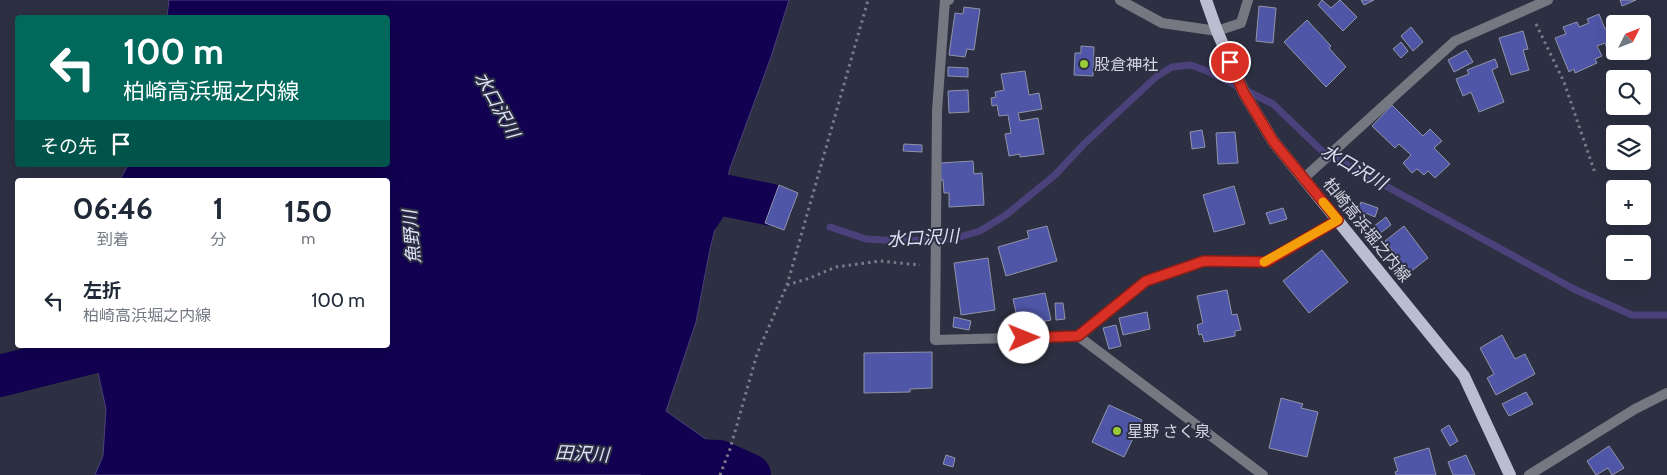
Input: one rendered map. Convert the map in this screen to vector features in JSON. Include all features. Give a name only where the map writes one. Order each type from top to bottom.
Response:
[{"type":"main road","name":"柏崎高浜堀之内線","points":[[1206,0],[1217,31],[1244,93],[1273,141],[1464,376],[1510,475]]},
{"type":"street","points":[[950,0],[945,0],[937,111],[934,340],[1078,336],[1146,281],[1204,261],[1266,262],[1338,220]]},
{"type":"street","points":[[1120,0],[1162,23],[1217,31],[1241,23],[1248,0]]},
{"type":"street","points":[[1304,178],[1454,41],[1548,0]]},
{"type":"street","points":[[1078,336],[1263,475]]},
{"type":"street","points":[[1529,475],[1635,409],[1667,394]]},
{"type":"path","points":[[720,475],[730,449],[757,354],[787,285],[868,0]]},
{"type":"path","points":[[1526,10],[1534,21],[1564,82],[1595,173]]},
{"type":"path","points":[[787,285],[836,267],[880,261],[935,267]]},
{"type":"water","name":"魚野川","points":[[169,0],[789,0],[771,57],[730,168],[710,249],[696,322],[666,411],[717,447],[708,471],[689,475],[95,475],[103,456],[106,409],[93,348],[390,348],[390,178],[121,178],[127,167],[390,167],[390,15],[167,15]]},
{"type":"building","points":[[1322,0],[1331,8],[1340,0],[1357,17],[1343,31],[1318,5]]},
{"type":"building","points":[[1361,0],[1374,0],[1364,5]]},
{"type":"building","points":[[1620,0],[1636,0],[1622,6]]},
{"type":"building","points":[[1259,6],[1276,8],[1273,43],[1256,41]]},
{"type":"building","points":[[964,7],[980,9],[974,50],[967,49],[965,57],[949,55],[955,13],[963,14]]},
{"type":"building","points":[[1599,14],[1606,29],[1606,46],[1605,43],[1597,46],[1602,56],[1595,59],[1597,63],[1575,73],[1574,69],[1569,72],[1555,38],[1566,34],[1563,27],[1577,22],[1579,27],[1589,23],[1587,19]]},
{"type":"building","points":[[1307,20],[1331,46],[1329,48],[1346,67],[1326,87],[1284,42]]},
{"type":"building","points":[[1411,27],[1423,42],[1413,51],[1401,36]]},
{"type":"building","points":[[1523,31],[1528,49],[1523,50],[1529,70],[1511,75],[1499,38]]},
{"type":"building","points":[[1401,42],[1408,51],[1401,58],[1393,49]]},
{"type":"building","name":"股倉神社","points":[[1081,46],[1094,47],[1093,76],[1074,75],[1075,53],[1081,53]]},
{"type":"building","points":[[1466,50],[1473,62],[1454,72],[1448,60]]},
{"type":"building","points":[[1495,59],[1498,67],[1492,70],[1504,102],[1479,112],[1471,92],[1463,96],[1456,79],[1469,74],[1467,70]]},
{"type":"building","points":[[948,67],[968,68],[968,77],[948,76]]},
{"type":"building","points":[[1025,71],[1029,95],[1039,93],[1042,109],[1018,113],[1020,121],[1038,118],[1044,154],[1020,157],[1020,154],[1009,156],[1005,134],[1011,133],[1008,115],[999,116],[997,105],[992,106],[991,98],[996,97],[995,92],[1004,90],[1001,74]]},
{"type":"building","points":[[968,90],[969,112],[949,113],[948,91]]},
{"type":"building","points":[[1392,105],[1423,136],[1430,129],[1442,141],[1434,148],[1450,164],[1435,178],[1428,171],[1424,175],[1417,169],[1412,173],[1403,163],[1411,155],[1399,144],[1395,148],[1372,126]]},
{"type":"building","points":[[1202,130],[1205,147],[1192,149],[1190,132]]},
{"type":"building","points":[[1235,132],[1238,163],[1218,164],[1216,133]]},
{"type":"building","points":[[904,144],[922,145],[922,152],[903,151]]},
{"type":"building","points":[[973,161],[974,174],[982,173],[984,205],[949,207],[949,193],[944,193],[940,163]]},
{"type":"building","points":[[779,185],[798,193],[784,230],[765,223]]},
{"type":"building","points":[[1234,186],[1245,224],[1214,232],[1203,195]]},
{"type":"building","points":[[1361,202],[1378,208],[1375,217],[1358,210]]},
{"type":"building","points":[[1283,208],[1287,219],[1270,224],[1266,213]]},
{"type":"building","points":[[1386,217],[1391,225],[1379,234],[1373,227]]},
{"type":"building","points":[[1047,226],[1057,261],[1006,276],[998,247],[1029,238],[1027,231]]},
{"type":"building","points":[[1404,226],[1428,258],[1409,273],[1385,241]]},
{"type":"building","points":[[1322,250],[1348,282],[1309,313],[1283,281]]},
{"type":"building","points":[[988,258],[995,310],[961,315],[954,263]]},
{"type":"building","points":[[1227,290],[1232,315],[1237,314],[1241,330],[1235,331],[1235,336],[1204,342],[1202,334],[1199,335],[1197,325],[1203,323],[1197,296]]},
{"type":"building","points":[[1045,293],[1051,320],[1019,326],[1013,299]]},
{"type":"building","points":[[1055,303],[1063,303],[1065,319],[1056,320]]},
{"type":"building","points":[[1147,312],[1150,329],[1123,335],[1119,318]]},
{"type":"building","points":[[954,317],[971,321],[969,330],[953,327]]},
{"type":"building","points":[[1116,325],[1121,346],[1109,349],[1103,328]]},
{"type":"building","points":[[1502,335],[1515,359],[1525,354],[1535,374],[1496,395],[1487,378],[1494,374],[1480,348]]},
{"type":"building","points":[[932,352],[932,388],[910,389],[910,392],[864,393],[864,353]]},
{"type":"building","points":[[1526,392],[1533,404],[1509,416],[1502,404]]},
{"type":"building","points":[[1281,398],[1303,404],[1301,408],[1318,412],[1307,457],[1269,448]]},
{"type":"building","name":"星野 さく泉","points":[[1109,405],[1142,420],[1124,457],[1092,442]]},
{"type":"building","points":[[1449,425],[1458,441],[1450,446],[1441,430]]},
{"type":"building","points":[[1609,446],[1624,468],[1612,475],[1608,468],[1596,475],[1587,461]]},
{"type":"building","points":[[1429,448],[1436,475],[1396,475],[1395,472],[1398,471],[1394,458]]},
{"type":"building","points":[[946,455],[955,458],[953,467],[943,464]]},
{"type":"building","points":[[1466,455],[1475,475],[1453,475],[1448,462]]},
{"type":"waterway","name":"水口沢川","points":[[830,227],[866,239],[900,241],[953,239],[980,231],[1006,215],[1055,175],[1084,144],[1157,76],[1172,67],[1191,65],[1273,104],[1322,151],[1574,289],[1632,315],[1667,315]]},
{"type":"waterway","name":"水口沢川","points":[[684,234],[688,232],[710,199],[723,195],[772,205]]},
{"type":"waterway","points":[[0,376],[111,348]]},
{"type":"waterway","name":"田沢川","points":[[654,458],[719,461],[750,475]]},
{"type":"slow traffic","points":[[1264,262],[1338,220],[1323,202]]},
{"type":"place","name":"股倉神社","points":[[1084,64]]},
{"type":"place","name":"星野 さく泉","points":[[1117,431]]},
{"type":"route","points":[[1024,338],[1078,336],[1146,281],[1204,261],[1266,262],[1338,220],[1273,141],[1244,93],[1230,62]]}]
